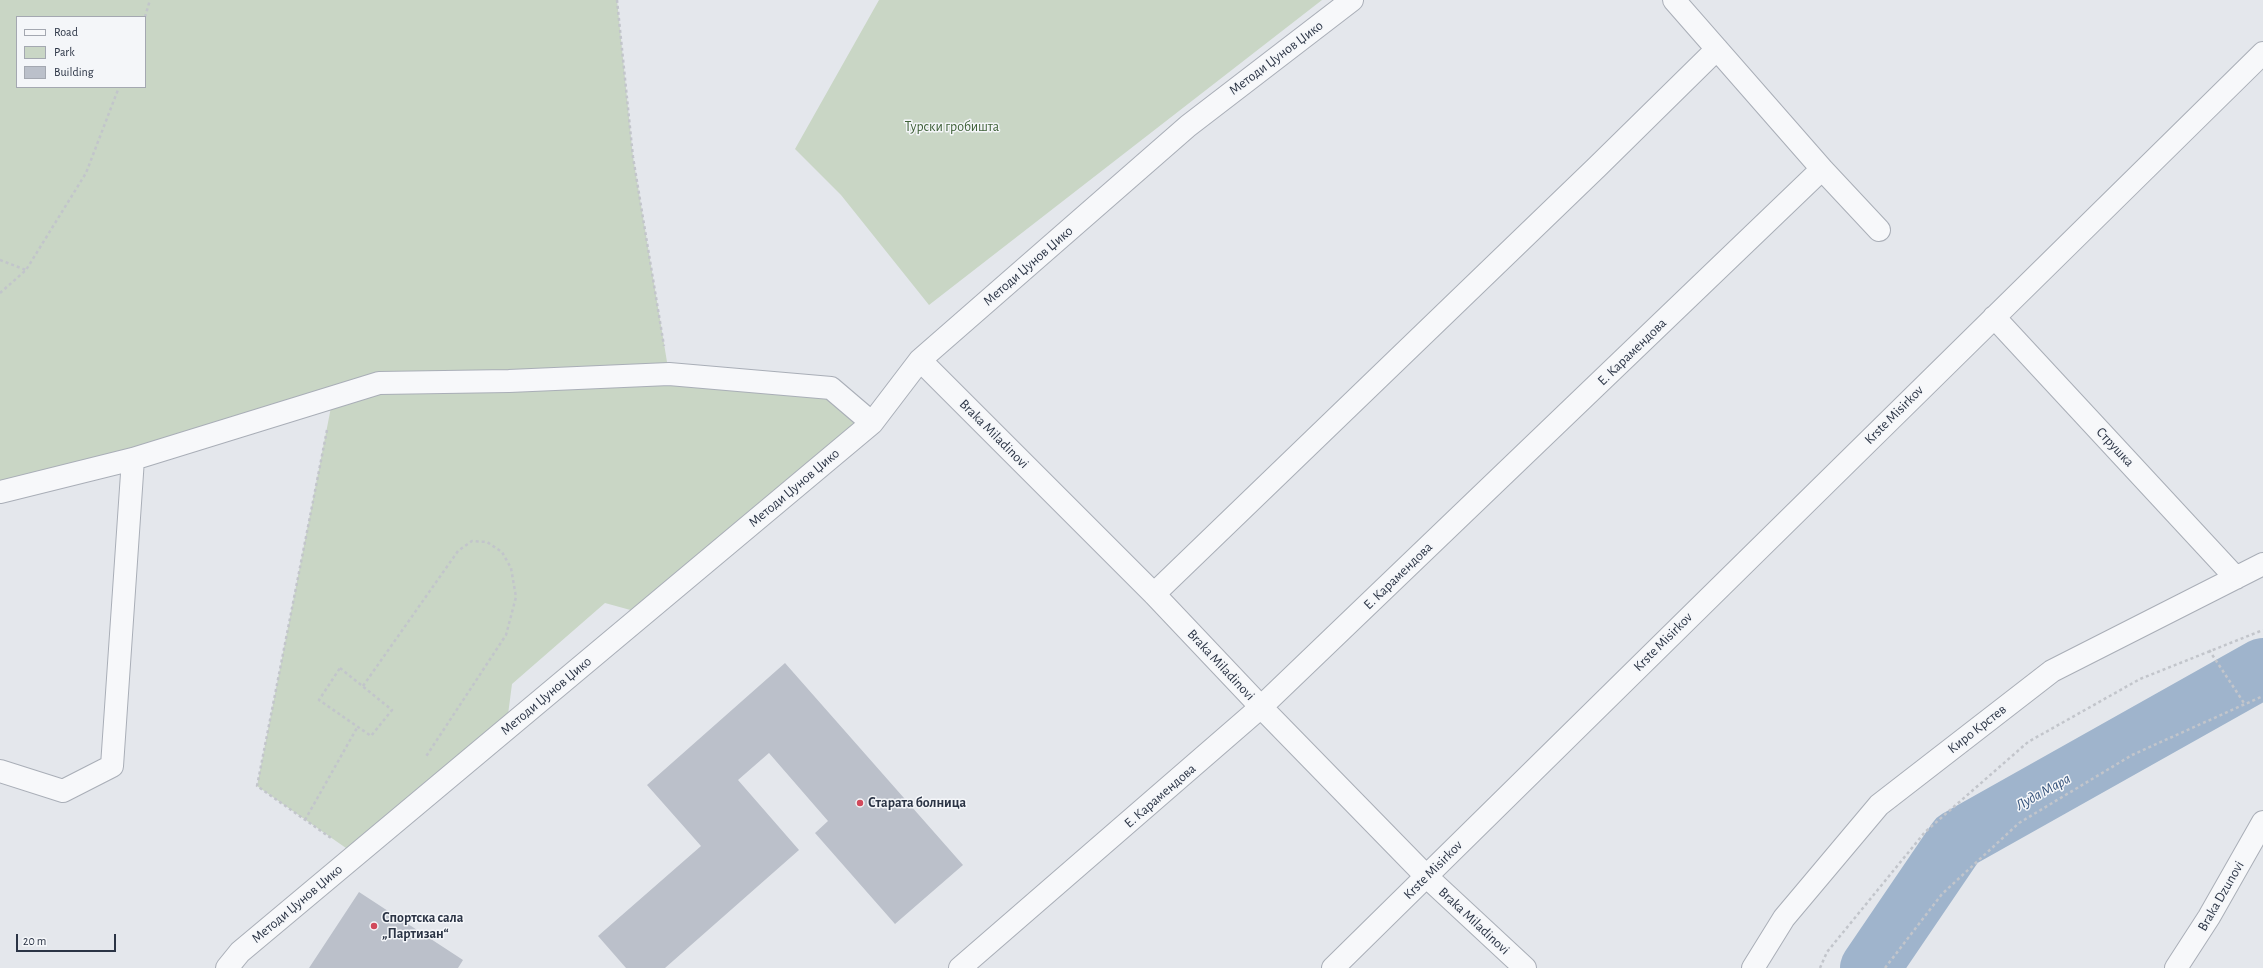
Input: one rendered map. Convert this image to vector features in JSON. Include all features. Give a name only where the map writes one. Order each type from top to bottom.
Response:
[{"type":"street","name":"Методи Џунов Џико","points":[[227,968],[240,952],[872,423],[920,360],[1188,126],[1352,0]]},
{"type":"street","points":[[1674,0],[1822,169],[1879,230]]},
{"type":"street","points":[[1154,594],[1597,167],[1717,49]]},
{"type":"street","name":"Krste Misirkov","points":[[1333,968],[2263,53]]},
{"type":"street","name":"Е. Карамендова","points":[[960,968],[1261,708],[1822,169]]},
{"type":"street","name":"Струшка","points":[[1994,317],[2236,578]]},
{"type":"street","name":"Braka Miladinovi","points":[[920,360],[1154,594],[1261,708],[1426,876],[1525,968]]},
{"type":"street","points":[[0,492],[133,459],[379,383],[669,374],[831,388],[872,423]]},
{"type":"street","points":[[0,771],[63,790],[112,766],[133,459]]},
{"type":"street","name":"Киро Крстев","points":[[1753,968],[1784,918],[1879,805],[2052,671],[2263,564]]},
{"type":"street","name":"Braka Dzunovi","points":[[2176,968],[2209,917],[2263,822]]},
{"type":"path","points":[[145,16],[150,0]]},
{"type":"path","points":[[617,0],[633,157],[669,374]]},
{"type":"path","points":[[0,293],[26,270],[86,172],[119,88]]},
{"type":"path","points":[[0,260],[26,270]]},
{"type":"path","points":[[334,397],[257,786],[356,855]]},
{"type":"path","points":[[363,686],[458,552],[472,541],[487,542],[502,552],[512,568],[516,597],[506,635],[423,760]]},
{"type":"path","points":[[1820,968],[1827,952],[1925,832],[2028,742],[2140,679],[2209,650],[2263,630]]},
{"type":"path","points":[[2209,650],[2244,704]]},
{"type":"path","points":[[340,668],[392,710],[371,736],[358,726],[319,700],[340,668]]},
{"type":"path","points":[[1885,968],[1942,894],[2019,824],[2132,754],[2263,696]]},
{"type":"path","points":[[305,820],[358,726]]},
{"type":"green space","points":[[0,0],[617,0],[633,157],[669,374],[831,388],[872,423],[645,614],[605,603],[512,684],[506,730],[356,855],[257,786],[333,397],[0,492]]},
{"type":"green space","name":"Турски гробишта","points":[[879,0],[1322,0],[929,305],[841,195],[795,149]]},
{"type":"building","name":"Старата болница","points":[[785,663],[963,865],[895,924],[815,833],[828,821],[769,753],[738,780],[799,850],[665,968],[626,968],[598,936],[701,846],[647,785]]},
{"type":"building","name":"Спортска сала „Партизан“","points":[[359,892],[463,960],[458,968],[309,968]]},
{"type":"waterway","name":"Луда Мара","points":[[1870,968],[1957,840],[2263,668]]},
{"type":"place","name":"Старата болница","points":[[860,803]]},
{"type":"place","name":"Спортска сала „Партизан“","points":[[374,926]]}]
